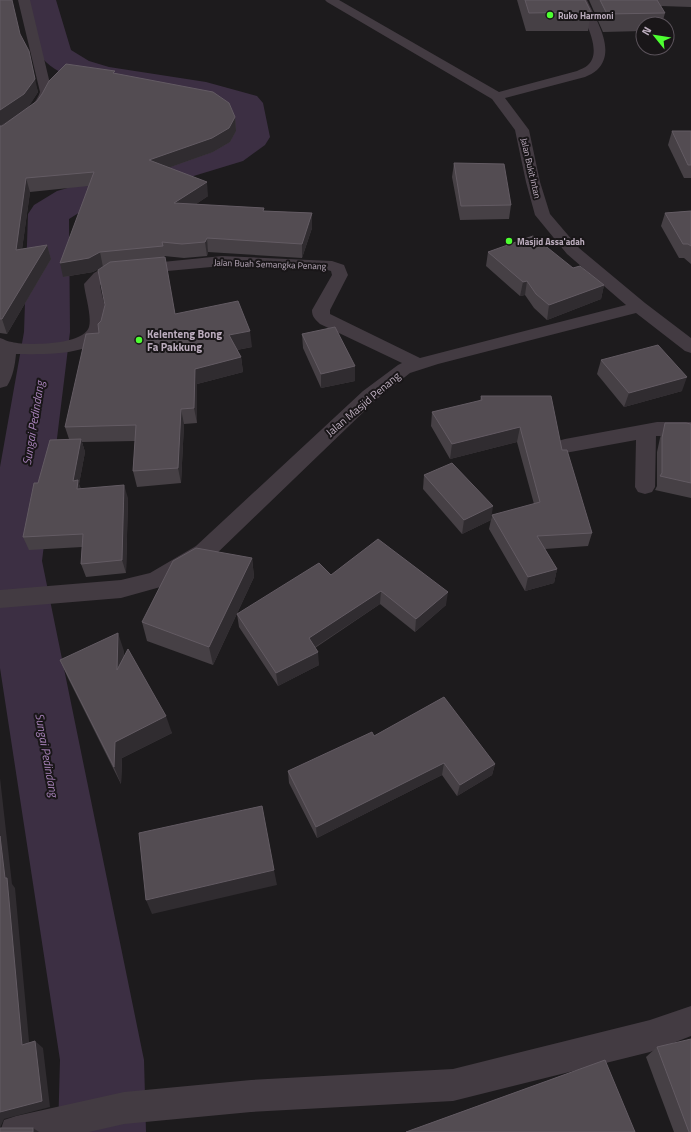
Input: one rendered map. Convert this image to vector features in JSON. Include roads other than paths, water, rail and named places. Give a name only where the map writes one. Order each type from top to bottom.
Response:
[{"type":"street","points":[[3,129],[38,108],[45,99],[46,92],[24,0]]},
{"type":"street","name":"Jalan Bukit Intan","points":[[331,0],[497,96],[522,130],[533,182],[543,215],[573,251],[639,307],[690,345]]},
{"type":"street","points":[[497,96],[580,74],[592,67],[600,56],[599,41],[581,0]]},
{"type":"street","name":"Jalan Buah Semangka Penang","points":[[4,346],[39,349],[68,348],[93,337],[99,326],[92,284],[100,276],[109,271],[222,261],[326,264],[338,268],[340,276],[321,310],[321,316],[326,320],[418,364]]},
{"type":"street","name":"Jalan Masjid Penang","points":[[0,599],[120,589],[156,580],[204,552],[370,395],[404,369],[418,364],[639,307]]},
{"type":"street","points":[[0,382],[6,365],[4,346]]},
{"type":"street","points":[[565,446],[646,430],[691,429]]},
{"type":"street","points":[[645,487],[646,430]]},
{"type":"street","points":[[25,1130],[124,1108],[251,1096],[453,1085],[650,1036],[691,1021]]},
{"type":"waterway","name":"Sungai Pedindang","points":[[41,0],[56,55],[81,70],[125,80],[206,92],[245,103],[252,137],[230,153],[71,200],[48,214],[47,332],[13,561],[102,1060],[102,1132]]},
{"type":"place","name":"Ruko Harmoni","points":[[550,15]]},
{"type":"place","name":"Masjid Assa'adah","points":[[509,241]]},
{"type":"place","name":"Kelenteng Bong Fa Pakkung","points":[[139,340]]}]
